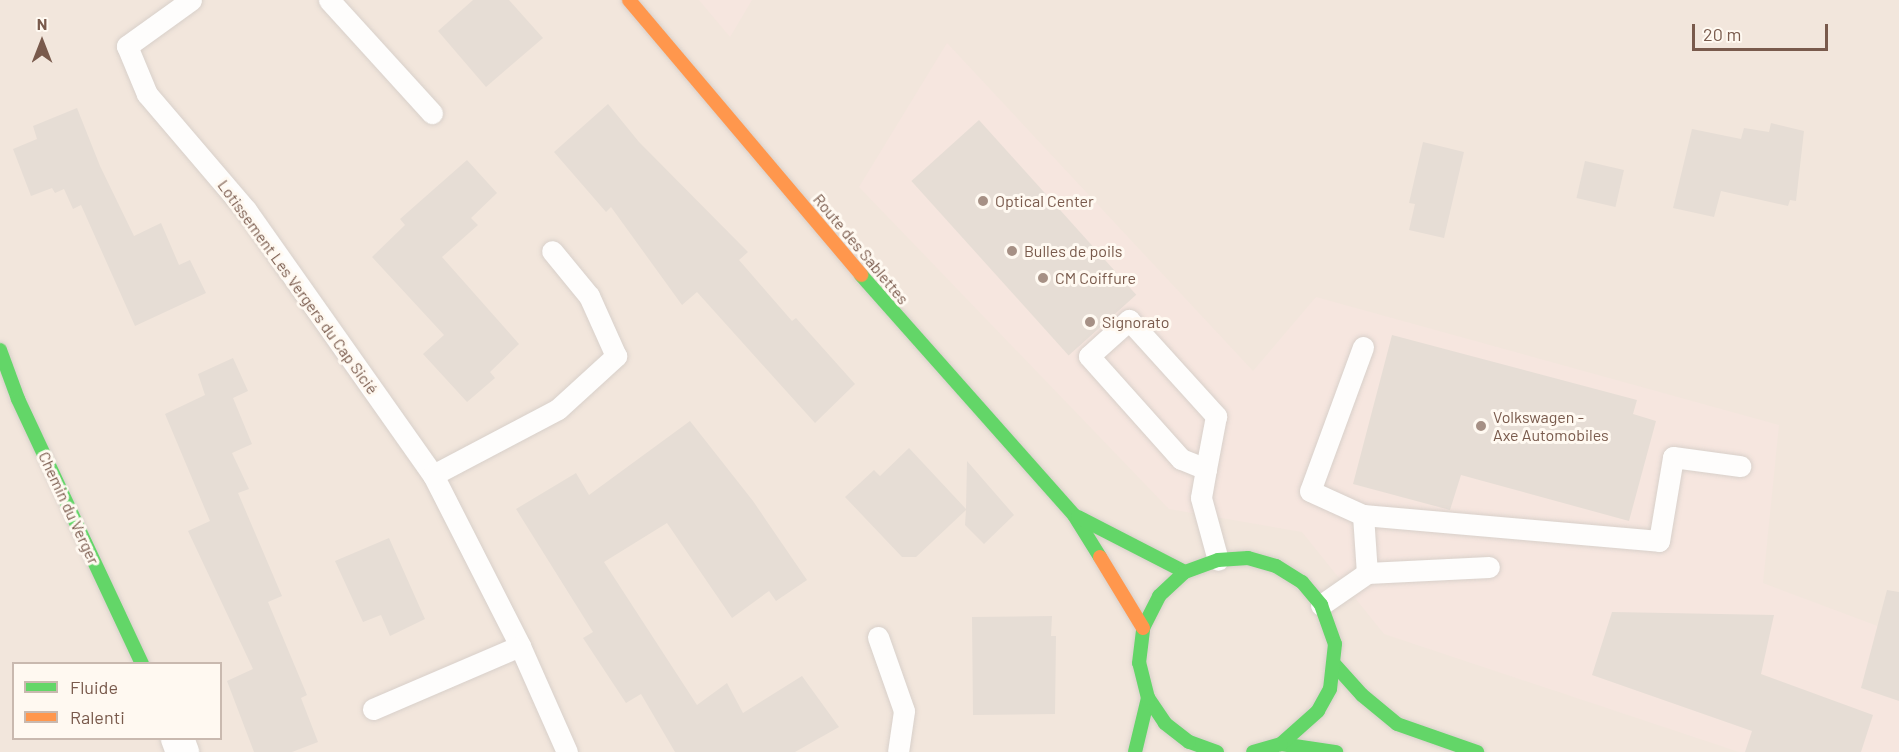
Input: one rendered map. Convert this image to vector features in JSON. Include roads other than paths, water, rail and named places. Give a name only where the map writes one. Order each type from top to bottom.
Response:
[{"type":"main road","name":"Route des Sablettes","points":[[629,0],[885,304],[1074,515]]},
{"type":"main road","name":"Chemin du Verger","points":[[0,350],[18,399],[142,662]]},
{"type":"main road","points":[[1074,515],[1185,572]]},
{"type":"main road","points":[[1074,515],[1143,628]]},
{"type":"main road","points":[[1217,752],[1189,742],[1165,723],[1148,698],[1139,663],[1143,628],[1159,596],[1185,572],[1218,560],[1248,558],[1276,566],[1302,582],[1321,605],[1330,624],[1335,665],[1330,689],[1318,711],[1301,730],[1281,744],[1253,752]]},
{"type":"main road","points":[[1335,665],[1362,695],[1397,724],[1477,752]]},
{"type":"main road","points":[[1135,752],[1148,698]]},
{"type":"main road","points":[[1281,744],[1336,752]]},
{"type":"lane","name":"Lotissement Les Vergers du Cap Sicié","points":[[191,0],[127,46],[147,94],[246,210],[433,475],[520,646],[567,752]]},
{"type":"lane","points":[[330,0],[432,113]]},
{"type":"lane","points":[[433,475],[558,409],[616,356],[589,296],[552,251]]},
{"type":"lane","points":[[1206,469],[1181,459],[1089,356],[1129,320],[1216,416],[1201,498],[1218,560]]},
{"type":"lane","points":[[1363,346],[1310,491],[1363,515],[1659,541],[1673,457],[1740,466]]},
{"type":"lane","points":[[1363,515],[1367,573]]},
{"type":"lane","points":[[1321,605],[1367,573],[1489,567]]},
{"type":"lane","points":[[878,637],[904,711],[898,752]]},
{"type":"lane","points":[[373,709],[520,646]]},
{"type":"place","name":"Optical Center","points":[[983,201]]},
{"type":"place","name":"Bulles de poils","points":[[1012,251]]},
{"type":"place","name":"CM Coiffure","points":[[1043,278]]},
{"type":"place","name":"Signorato","points":[[1090,322]]},
{"type":"place","name":"Volkswagen - Axe Automobiles","points":[[1481,426]]}]
